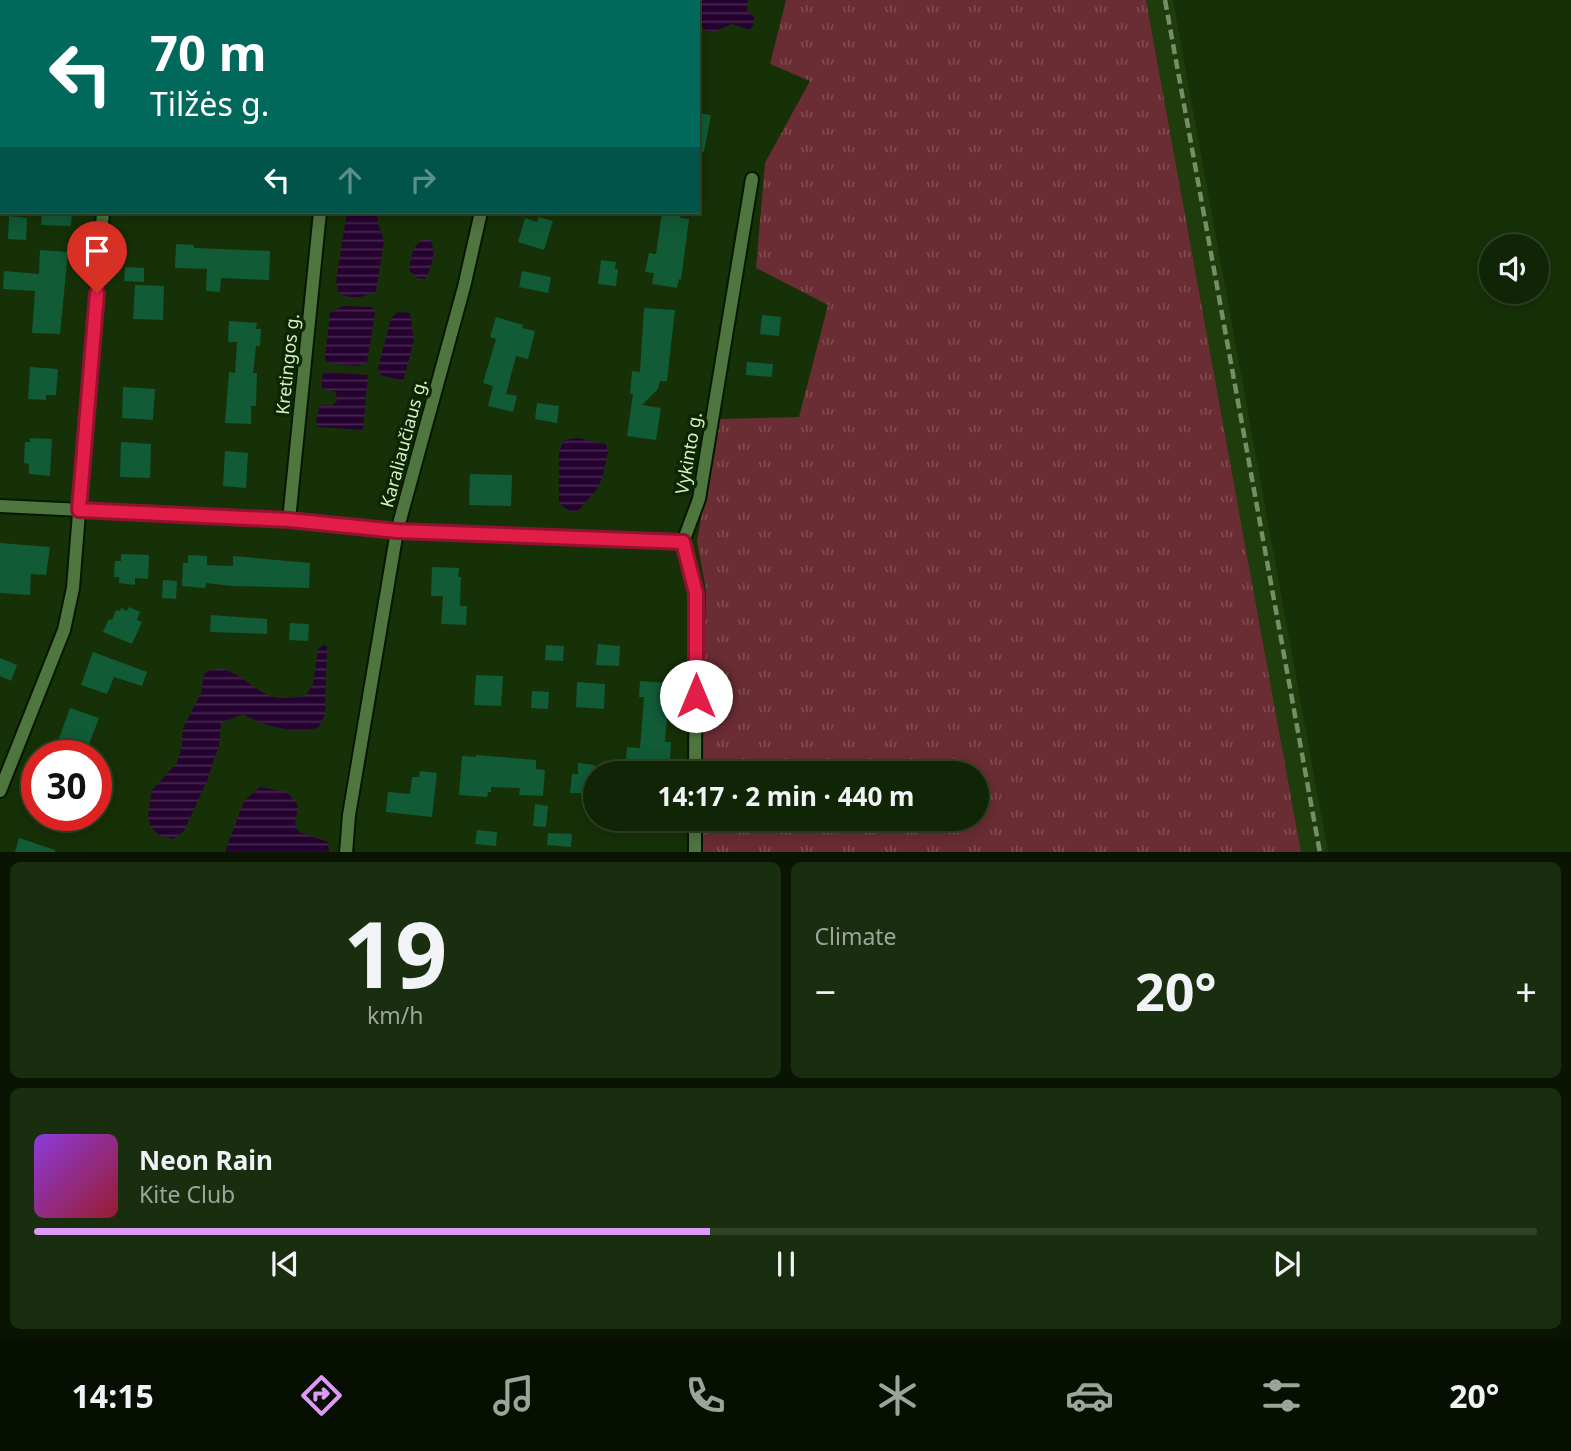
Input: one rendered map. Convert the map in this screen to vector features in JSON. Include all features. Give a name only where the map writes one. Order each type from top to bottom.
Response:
[{"type":"street","name":"Vykinto g.","points":[[683,542],[699,499],[752,179]]},
{"type":"street","points":[[0,792],[4,768],[64,631],[73,588],[103,214]]},
{"type":"street","name":"Kretingos g.","points":[[289,520],[320,214]]},
{"type":"street","name":"Karaliaučiaus g.","points":[[346,852],[349,815],[397,531],[464,287],[481,214]]},
{"type":"street","points":[[0,506],[289,520],[397,531],[683,542],[696,593],[695,761]]},
{"type":"street","points":[[695,831],[695,852]]},
{"type":"shaded area","points":[[700,0],[748,0],[747,10],[754,17],[750,30],[732,24],[708,32],[700,26]]},
{"type":"shaded area","points":[[1146,0],[1173,0],[1328,852],[1301,852]]},
{"type":"shaded area","points":[[347,214],[377,214],[384,241],[376,291],[348,297],[339,293],[336,282]]},
{"type":"shaded area","points":[[422,239],[430,239],[433,249],[432,264],[425,279],[417,278],[409,270],[412,253]]},
{"type":"shaded area","points":[[343,306],[372,307],[375,313],[367,362],[358,366],[327,363],[325,357],[330,313]]},
{"type":"shaded area","points":[[398,312],[410,313],[414,341],[403,381],[381,375],[378,368],[391,318]]},
{"type":"shaded area","points":[[326,372],[368,375],[363,430],[319,427],[316,422],[320,405],[332,406],[337,401],[336,392],[322,388],[322,376]]},
{"type":"shaded area","points":[[578,438],[606,444],[608,453],[597,489],[580,509],[574,512],[559,503],[559,452],[564,440]]},
{"type":"shaded area","points":[[324,645],[327,647],[325,714],[319,727],[291,730],[260,722],[243,714],[221,723],[219,745],[207,781],[184,831],[173,839],[159,835],[151,827],[148,817],[152,790],[177,763],[183,728],[201,693],[204,674],[220,669],[236,675],[272,697],[302,696],[306,695],[313,684],[318,649]]},
{"type":"shaded area","points":[[260,787],[287,792],[298,805],[295,825],[299,832],[328,842],[329,852],[225,852],[244,801]]},
{"type":"green space","points":[[786,0],[1146,0],[1301,852],[702,852],[702,831],[989,831],[989,761],[702,761],[706,590],[697,541],[719,419],[799,417],[828,305],[756,268],[765,163],[810,81],[770,64]]},
{"type":"building","points":[[700,113],[711,115],[704,152],[700,151]]},
{"type":"building","points":[[42,214],[72,214],[71,226],[41,225]]},
{"type":"building","points":[[662,214],[680,214],[680,218],[689,219],[681,280],[679,279],[677,288],[652,284],[654,273],[645,272],[649,253],[656,254]]},
{"type":"building","points":[[9,216],[27,218],[26,240],[8,239]]},
{"type":"building","points":[[539,217],[553,221],[544,250],[518,242],[525,218],[537,222]]},
{"type":"building","points":[[176,244],[194,245],[194,248],[270,251],[269,280],[221,278],[220,292],[206,291],[207,269],[175,268]]},
{"type":"building","points":[[40,250],[68,252],[60,334],[32,333],[35,291],[3,289],[4,271],[39,274]]},
{"type":"building","points":[[601,260],[616,262],[616,286],[598,284]]},
{"type":"building","points":[[125,267],[144,268],[144,282],[124,281]]},
{"type":"building","points":[[522,271],[551,277],[548,293],[519,287]]},
{"type":"building","points":[[135,285],[164,286],[163,320],[133,319]]},
{"type":"building","points":[[644,308],[675,310],[667,381],[660,381],[658,389],[642,405],[661,408],[656,440],[627,436],[633,394],[630,394],[632,371],[640,372]]},
{"type":"building","points":[[762,315],[781,317],[779,336],[760,334]]},
{"type":"building","points":[[496,317],[535,331],[528,359],[516,356],[506,394],[517,396],[513,412],[488,406],[493,386],[483,383],[496,339],[490,337]]},
{"type":"building","points":[[229,321],[257,323],[256,329],[261,329],[253,373],[257,373],[256,406],[251,406],[251,424],[225,423],[229,372],[235,373],[237,342],[228,342]]},
{"type":"building","points":[[747,362],[773,364],[772,377],[746,375]]},
{"type":"building","points":[[30,367],[58,369],[56,395],[46,395],[46,400],[28,399]]},
{"type":"building","points":[[123,387],[155,389],[153,420],[122,418]]},
{"type":"building","points":[[537,403],[559,406],[557,423],[535,419]]},
{"type":"building","points":[[30,438],[52,439],[50,476],[29,474],[29,464],[24,463],[25,442],[30,442]]},
{"type":"building","points":[[121,442],[151,444],[150,478],[120,477]]},
{"type":"building","points":[[225,451],[248,453],[246,488],[223,486]]},
{"type":"building","points":[[470,474],[512,475],[511,506],[469,505]]},
{"type":"building","points":[[0,543],[50,547],[46,575],[31,574],[30,595],[0,593]]},
{"type":"building","points":[[121,554],[149,555],[148,579],[135,578],[135,585],[119,583],[119,577],[114,577],[115,561],[121,561]]},
{"type":"building","points":[[188,555],[207,556],[207,565],[233,566],[233,556],[310,563],[309,588],[206,583],[205,588],[182,586],[183,563],[188,563]]},
{"type":"building","points":[[432,567],[459,568],[460,606],[467,606],[466,625],[441,624],[443,596],[431,596]]},
{"type":"building","points":[[163,580],[177,581],[176,599],[162,598]]},
{"type":"building","points":[[129,607],[140,612],[137,620],[142,622],[132,644],[103,632],[116,610],[120,611],[121,608],[127,611]]},
{"type":"building","points":[[211,615],[267,619],[267,634],[210,632]]},
{"type":"building","points":[[290,623],[309,624],[308,641],[289,640]]},
{"type":"building","points":[[598,644],[620,646],[619,666],[596,665]]},
{"type":"building","points":[[546,645],[564,646],[563,661],[545,660]]},
{"type":"building","points":[[93,652],[147,672],[142,686],[114,677],[107,694],[81,685]]},
{"type":"building","points":[[0,658],[17,665],[11,681],[0,676]]},
{"type":"building","points":[[476,675],[503,676],[501,706],[474,705]]},
{"type":"building","points":[[640,681],[670,683],[665,742],[671,742],[670,761],[620,761],[626,760],[627,747],[640,748],[644,697],[639,697]]},
{"type":"building","points":[[577,682],[605,684],[604,709],[576,707]]},
{"type":"building","points":[[532,691],[549,692],[548,709],[531,708]]},
{"type":"building","points":[[70,708],[99,718],[91,740],[58,740]]},
{"type":"building","points":[[462,756],[536,760],[536,769],[545,770],[543,796],[519,795],[520,788],[491,787],[487,797],[459,795]]},
{"type":"building","points":[[578,763],[583,764],[583,793],[570,793],[572,774],[578,774]]},
{"type":"building","points":[[420,771],[437,773],[432,817],[386,812],[388,792],[410,794],[412,777],[419,777]]},
{"type":"building","points":[[535,804],[548,806],[546,827],[533,826]]},
{"type":"building","points":[[477,830],[497,832],[496,846],[475,844]]},
{"type":"building","points":[[548,833],[572,834],[571,847],[547,845]]},
{"type":"building","points":[[19,838],[55,850],[55,852],[15,852]]},
{"type":"railway","points":[[1165,0],[1320,852]]},
{"type":"route","points":[[97,293],[79,510],[289,520],[397,531],[683,542],[696,593],[696,696]]}]
